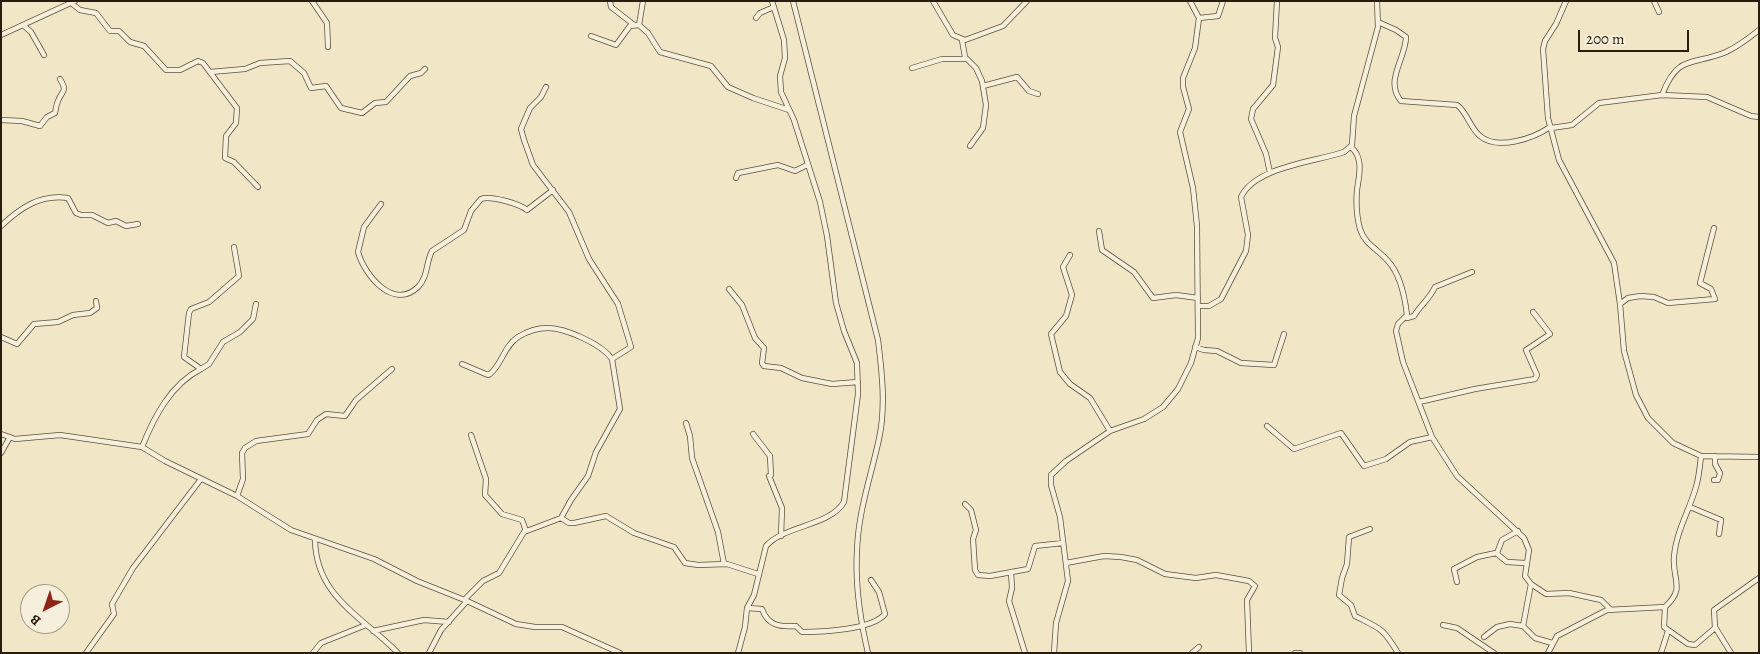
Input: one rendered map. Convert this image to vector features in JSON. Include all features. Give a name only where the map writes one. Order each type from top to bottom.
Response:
[{"type":"street","points":[[312,1],[327,23],[328,46]]},
{"type":"street","points":[[610,1],[611,7],[648,33],[660,52],[711,66],[728,86],[753,98],[789,110]]},
{"type":"street","points":[[591,36],[616,45],[636,25],[643,1]]},
{"type":"street","points":[[738,653],[745,627],[747,608],[754,595],[766,546],[781,536],[835,512],[844,502],[858,382],[855,355],[844,332],[836,303],[827,236],[820,202],[780,86],[785,52],[782,34],[772,1]]},
{"type":"street","points":[[793,1],[870,301],[878,340],[883,383],[880,437],[866,488],[857,549],[857,584],[862,625],[868,653]]},
{"type":"street","points":[[933,1],[953,35],[962,40],[1003,26],[1027,1]]},
{"type":"street","points":[[1054,653],[1056,623],[1068,586],[1060,517],[1051,485],[1052,475],[1066,461],[1110,431],[1144,419],[1163,407],[1183,382],[1198,338],[1194,199],[1187,156],[1180,132],[1189,109],[1183,87],[1183,78],[1195,48],[1199,18],[1190,1]]},
{"type":"street","points":[[1199,18],[1218,16],[1223,1]]},
{"type":"street","points":[[1270,173],[1266,154],[1251,119],[1253,109],[1273,85],[1278,48],[1275,38],[1277,1]]},
{"type":"street","points":[[1377,1],[1378,22],[1354,116],[1351,147],[1358,155],[1360,175],[1357,196],[1362,234],[1369,245],[1394,268],[1407,311],[1407,318]]},
{"type":"street","points":[[1566,1],[1556,24],[1543,44],[1550,128],[1562,166],[1614,263],[1627,367],[1636,395],[1645,413],[1673,442],[1701,456],[1759,457]]},
{"type":"street","points":[[1654,1],[1659,12]]},
{"type":"street","points":[[1,36],[73,2],[80,10],[96,13],[110,31],[119,31],[130,42],[144,46],[166,70],[180,70],[198,62],[210,72],[237,108],[236,123],[226,136],[225,158],[234,162],[258,186]]},
{"type":"street","points":[[756,18],[760,13],[774,7]]},
{"type":"street","points":[[1378,22],[1406,37],[1395,79],[1396,93],[1401,101],[1457,105],[1480,136],[1496,142],[1533,137],[1550,128],[1572,125],[1599,103],[1662,95],[1707,97],[1751,116],[1759,116]]},
{"type":"street","points":[[23,25],[31,32],[44,55]]},
{"type":"street","points":[[1662,95],[1672,74],[1681,66],[1689,61],[1726,52],[1759,30]]},
{"type":"street","points":[[962,40],[966,59],[976,68],[984,86],[986,105],[983,128],[970,146]]},
{"type":"street","points":[[912,68],[942,59],[966,59]]},
{"type":"street","points":[[210,72],[245,69],[258,63],[290,61],[301,69],[311,88],[326,86],[341,108],[362,113],[375,102],[386,102],[410,76],[421,73],[425,69]]},
{"type":"street","points":[[984,86],[1017,77],[1030,91],[1038,94]]},
{"type":"street","points":[[1,120],[18,120],[40,126],[47,117],[55,113],[58,100],[63,95],[64,90],[60,79]]},
{"type":"street","points":[[546,87],[541,97],[532,105],[521,130],[533,165],[574,220],[584,248],[598,276],[618,304],[631,347],[612,359]]},
{"type":"street","points":[[1198,306],[1209,306],[1221,298],[1243,259],[1248,243],[1241,197],[1249,184],[1270,173],[1344,152],[1351,147]]},
{"type":"street","points":[[736,178],[738,173],[765,166],[782,165],[796,171],[807,165]]},
{"type":"street","points":[[381,204],[364,227],[358,252],[370,274],[385,291],[390,294],[406,294],[420,284],[427,271],[432,251],[464,230],[471,211],[480,199],[492,196],[503,202],[522,205],[527,210],[553,190]]},
{"type":"street","points":[[1,226],[25,205],[59,197],[68,198],[76,213],[81,215],[92,215],[108,222],[116,221],[126,226],[138,224]]},
{"type":"street","points":[[1620,304],[1625,299],[1640,296],[1654,297],[1668,303],[1715,299],[1713,290],[1701,285],[1700,281],[1714,228]]},
{"type":"street","points":[[1099,231],[1102,250],[1134,272],[1153,298],[1176,295],[1198,298]]},
{"type":"street","points":[[201,369],[184,357],[189,313],[191,309],[209,302],[239,276],[234,247]]},
{"type":"street","points":[[1070,255],[1063,267],[1072,295],[1066,316],[1051,334],[1057,364],[1064,378],[1090,398],[1110,431]]},
{"type":"street","points":[[1472,272],[1435,287],[1429,300],[1419,306],[1414,316],[1398,324],[1396,330],[1404,362],[1432,437],[1457,476],[1500,517],[1518,531],[1529,550],[1525,563],[1525,576],[1531,584],[1546,594],[1569,593],[1601,600],[1610,609]]},
{"type":"street","points":[[729,289],[742,305],[755,338],[764,348],[762,363],[764,366],[781,368],[802,378],[832,384],[858,382]]},
{"type":"street","points":[[1,337],[11,344],[16,344],[34,324],[56,323],[73,315],[93,312],[97,308],[96,301]]},
{"type":"street","points":[[142,447],[164,404],[186,378],[201,369],[214,356],[223,342],[241,331],[253,318],[256,304]]},
{"type":"street","points":[[1420,402],[1475,389],[1535,379],[1537,375],[1526,350],[1550,334],[1533,312]]},
{"type":"street","points":[[430,653],[441,630],[482,581],[499,573],[520,536],[526,531],[561,518],[573,495],[588,476],[596,452],[620,409],[612,359],[595,342],[544,328],[518,337],[510,344],[488,375],[462,364]]},
{"type":"street","points":[[1195,347],[1217,351],[1241,363],[1274,365],[1284,334]]},
{"type":"street","points":[[237,496],[243,479],[242,453],[245,448],[256,441],[308,434],[317,420],[326,414],[345,416],[356,400],[392,369]]},
{"type":"street","points":[[686,423],[690,436],[692,458],[718,532],[724,564]]},
{"type":"street","points":[[1267,426],[1294,449],[1341,433],[1364,466],[1386,459],[1410,442],[1432,437]]},
{"type":"street","points":[[1,434],[26,439],[70,436],[142,447],[165,461],[237,496],[291,530],[315,540],[374,559],[424,584],[466,600],[516,624],[535,627],[562,627],[620,653]]},
{"type":"street","points":[[753,434],[770,456],[771,475],[769,476],[782,508],[781,536]]},
{"type":"street","points":[[471,435],[486,478],[485,494],[502,514],[522,520],[526,531]]},
{"type":"street","points":[[1,453],[10,437]]},
{"type":"street","points":[[1701,456],[1698,482],[1679,534],[1674,556],[1678,588],[1674,597],[1665,607],[1663,622],[1668,630],[1692,646],[1697,644],[1715,627]]},
{"type":"street","points":[[1714,480],[1718,480],[1720,473],[1715,464],[1715,456]]},
{"type":"street","points":[[86,653],[114,614],[112,604],[133,568],[201,479]]},
{"type":"street","points":[[965,504],[971,510],[976,530],[973,542],[976,574],[990,576],[1030,568],[1035,546],[1064,543]]},
{"type":"street","points":[[1690,507],[1721,520],[1719,534]]},
{"type":"street","points":[[561,518],[569,523],[574,523],[606,516],[634,533],[674,547],[685,563],[698,566],[724,564],[758,574]]},
{"type":"street","points":[[1370,529],[1349,537],[1347,564],[1339,595],[1350,604],[1355,616],[1375,624],[1388,636],[1398,653]]},
{"type":"street","points":[[1498,554],[1502,540],[1518,531]]},
{"type":"street","points":[[315,540],[318,564],[334,596],[398,653]]},
{"type":"street","points":[[1457,582],[1455,568],[1477,557],[1498,554],[1508,562],[1525,563]]},
{"type":"street","points":[[1066,563],[1107,556],[1137,560],[1164,574],[1196,578],[1216,575],[1249,582],[1254,586],[1247,600],[1249,653]]},
{"type":"street","points":[[1011,572],[1012,588],[1009,601],[1025,653]]},
{"type":"street","points":[[1731,653],[1715,627],[1713,612],[1759,578]]},
{"type":"street","points":[[747,608],[762,609],[765,617],[778,626],[796,626],[802,632],[842,629],[862,625],[886,614],[880,592],[871,580]]},
{"type":"street","points":[[1523,626],[1531,584]]},
{"type":"street","points":[[1548,653],[1557,636],[1610,609],[1665,607]]},
{"type":"street","points":[[373,631],[424,620],[449,622]]},
{"type":"street","points":[[1443,624],[1457,628],[1494,653]]},
{"type":"street","points":[[1484,637],[1497,627],[1510,624],[1523,626],[1535,638],[1552,643]]},
{"type":"street","points":[[313,653],[321,643],[366,626]]},
{"type":"street","points":[[1661,653],[1668,630]]},
{"type":"street","points":[[1192,653],[1199,648]]},
{"type":"street","points":[[1295,653],[1300,653]]}]
